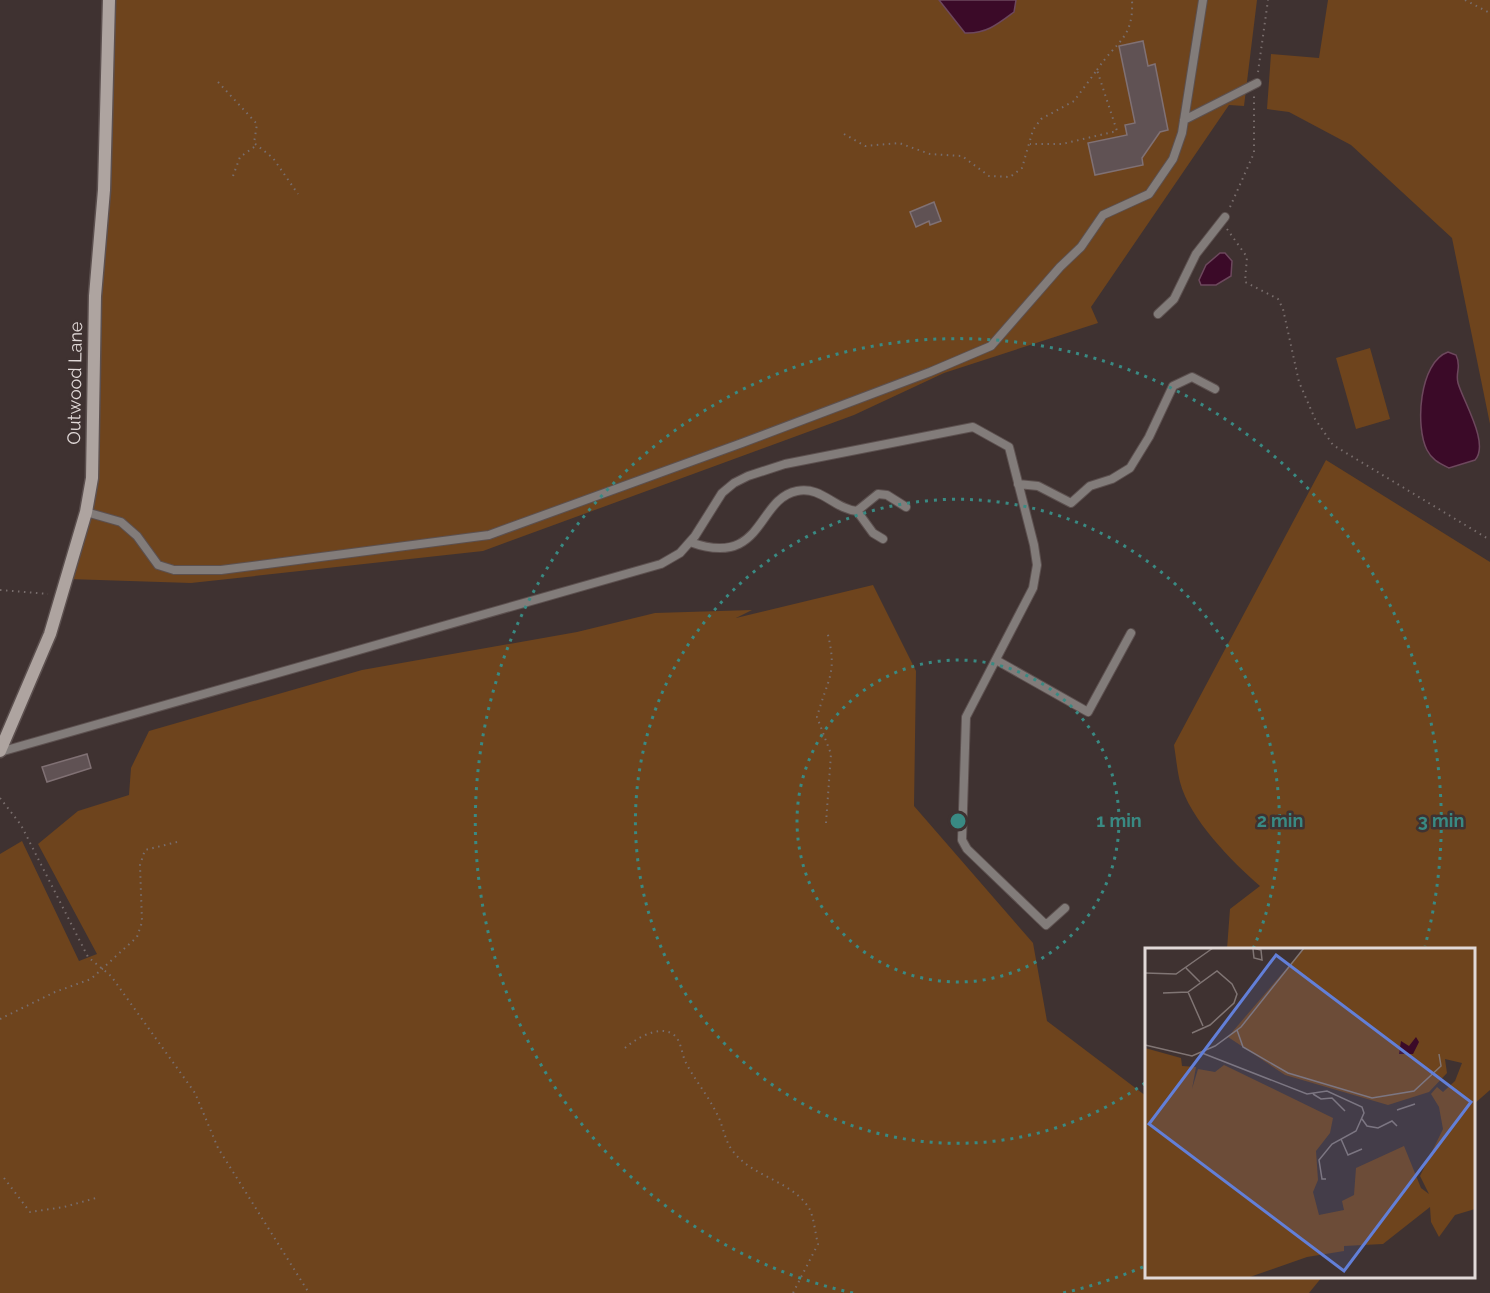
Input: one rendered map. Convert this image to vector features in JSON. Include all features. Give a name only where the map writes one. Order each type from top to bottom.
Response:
[{"type":"main road","name":"Outwood Lane","points":[[0,752],[35,672],[63,595],[86,512],[92,478],[95,296],[104,190],[109,0]]},
{"type":"lane","points":[[86,512],[121,522],[137,536],[158,565],[174,570],[221,570],[489,535],[752,440],[991,346],[1060,267],[1081,247],[1103,215],[1149,194],[1173,159],[1184,120],[1203,0]]},
{"type":"lane","points":[[1184,120],[1257,82]]},
{"type":"lane","points":[[1158,314],[1174,299],[1196,255],[1225,217]]},
{"type":"lane","points":[[1018,484],[1038,486],[1071,503],[1090,486],[1130,468],[1173,386],[1192,377],[1215,389]]},
{"type":"lane","points":[[0,752],[661,564],[681,552],[690,542],[722,494],[734,483],[748,476],[785,464],[973,427],[1008,447],[1037,565],[1033,588],[966,717],[962,840],[967,849],[1046,925],[1065,908]]},
{"type":"lane","points":[[690,542],[705,548],[719,548],[750,538],[780,500],[794,491],[818,492],[845,510],[856,511],[878,494],[887,495],[906,507]]},
{"type":"lane","points":[[856,511],[873,533],[883,539]]},
{"type":"lane","points":[[996,660],[1088,712],[1131,633]]},
{"type":"path","points":[[844,134],[865,146],[898,142],[930,154],[962,156],[989,176],[1002,178],[1016,173],[1022,168],[1033,130],[1041,119],[1074,101],[1108,53],[1127,34],[1132,15],[1132,0]]},
{"type":"path","points":[[1268,0],[1252,104],[1254,153],[1225,217],[1226,227],[1247,257],[1245,282],[1278,299],[1283,309],[1299,382],[1315,419],[1333,445],[1490,540]]},
{"type":"path","points":[[1465,0],[1490,13]]},
{"type":"path","points":[[1030,144],[1062,144],[1117,131],[1097,70]]},
{"type":"path","points":[[218,82],[257,124],[254,143],[273,158],[298,194]]},
{"type":"path","points":[[233,176],[240,157],[257,145]]},
{"type":"path","points":[[0,590],[63,595]]},
{"type":"path","points":[[826,823],[831,754],[817,717],[833,674],[833,653],[827,631]]},
{"type":"path","points":[[0,798],[21,825],[88,957],[111,976],[195,1093],[218,1148],[309,1293]]},
{"type":"path","points":[[0,1019],[55,992],[91,979],[137,937],[142,922],[140,865],[145,850],[181,842]]},
{"type":"path","points":[[625,1048],[633,1041],[657,1032],[668,1031],[677,1037],[696,1084],[717,1113],[733,1150],[748,1165],[799,1196],[810,1210],[818,1244],[800,1283],[792,1293]]},
{"type":"path","points":[[4,1178],[30,1212],[64,1208],[96,1198]]},
{"type":"shaded area","points":[[109,0],[1257,0],[1244,106],[1229,105],[1091,307],[1098,323],[944,373],[854,415],[483,551],[191,583],[68,579],[86,512]]},
{"type":"shaded area","points":[[939,0],[1016,0],[1014,12],[997,24],[979,32],[965,33]]},
{"type":"shaded area","points":[[1328,0],[1490,0],[1490,424],[1452,238],[1351,145],[1289,112],[1267,109],[1271,54],[1319,58]]},
{"type":"shaded area","points":[[1220,253],[1225,253],[1232,261],[1231,276],[1216,285],[1201,285],[1199,280],[1206,265]]},
{"type":"shaded area","points":[[1370,348],[1390,419],[1356,429],[1336,358]]},
{"type":"shaded area","points":[[1448,352],[1456,355],[1458,359],[1458,383],[1478,433],[1479,444],[1479,453],[1475,460],[1449,468],[1434,459],[1427,450],[1421,426],[1425,381],[1438,358]]},
{"type":"shaded area","points":[[1326,460],[1490,562],[1490,1090],[1475,1103],[1475,948],[1227,948],[1230,909],[1260,886],[1225,852],[1192,810],[1180,782],[1174,745]]},
{"type":"shaded area","points":[[873,585],[916,671],[914,806],[1033,943],[1047,1021],[1145,1095],[1145,1278],[1321,1278],[1309,1293],[0,1293],[0,854],[22,841],[79,961],[97,954],[38,844],[78,811],[129,795],[131,768],[149,731],[362,670],[577,632],[655,613],[752,610],[736,618]]},
{"type":"building","points":[[1143,41],[1148,66],[1155,64],[1168,130],[1160,132],[1142,158],[1143,165],[1095,175],[1088,143],[1127,135],[1125,125],[1135,123],[1119,46]]},
{"type":"building","points":[[934,202],[941,221],[930,225],[929,221],[916,227],[910,212]]},
{"type":"building","points":[[87,754],[91,768],[47,782],[42,767]]}]
